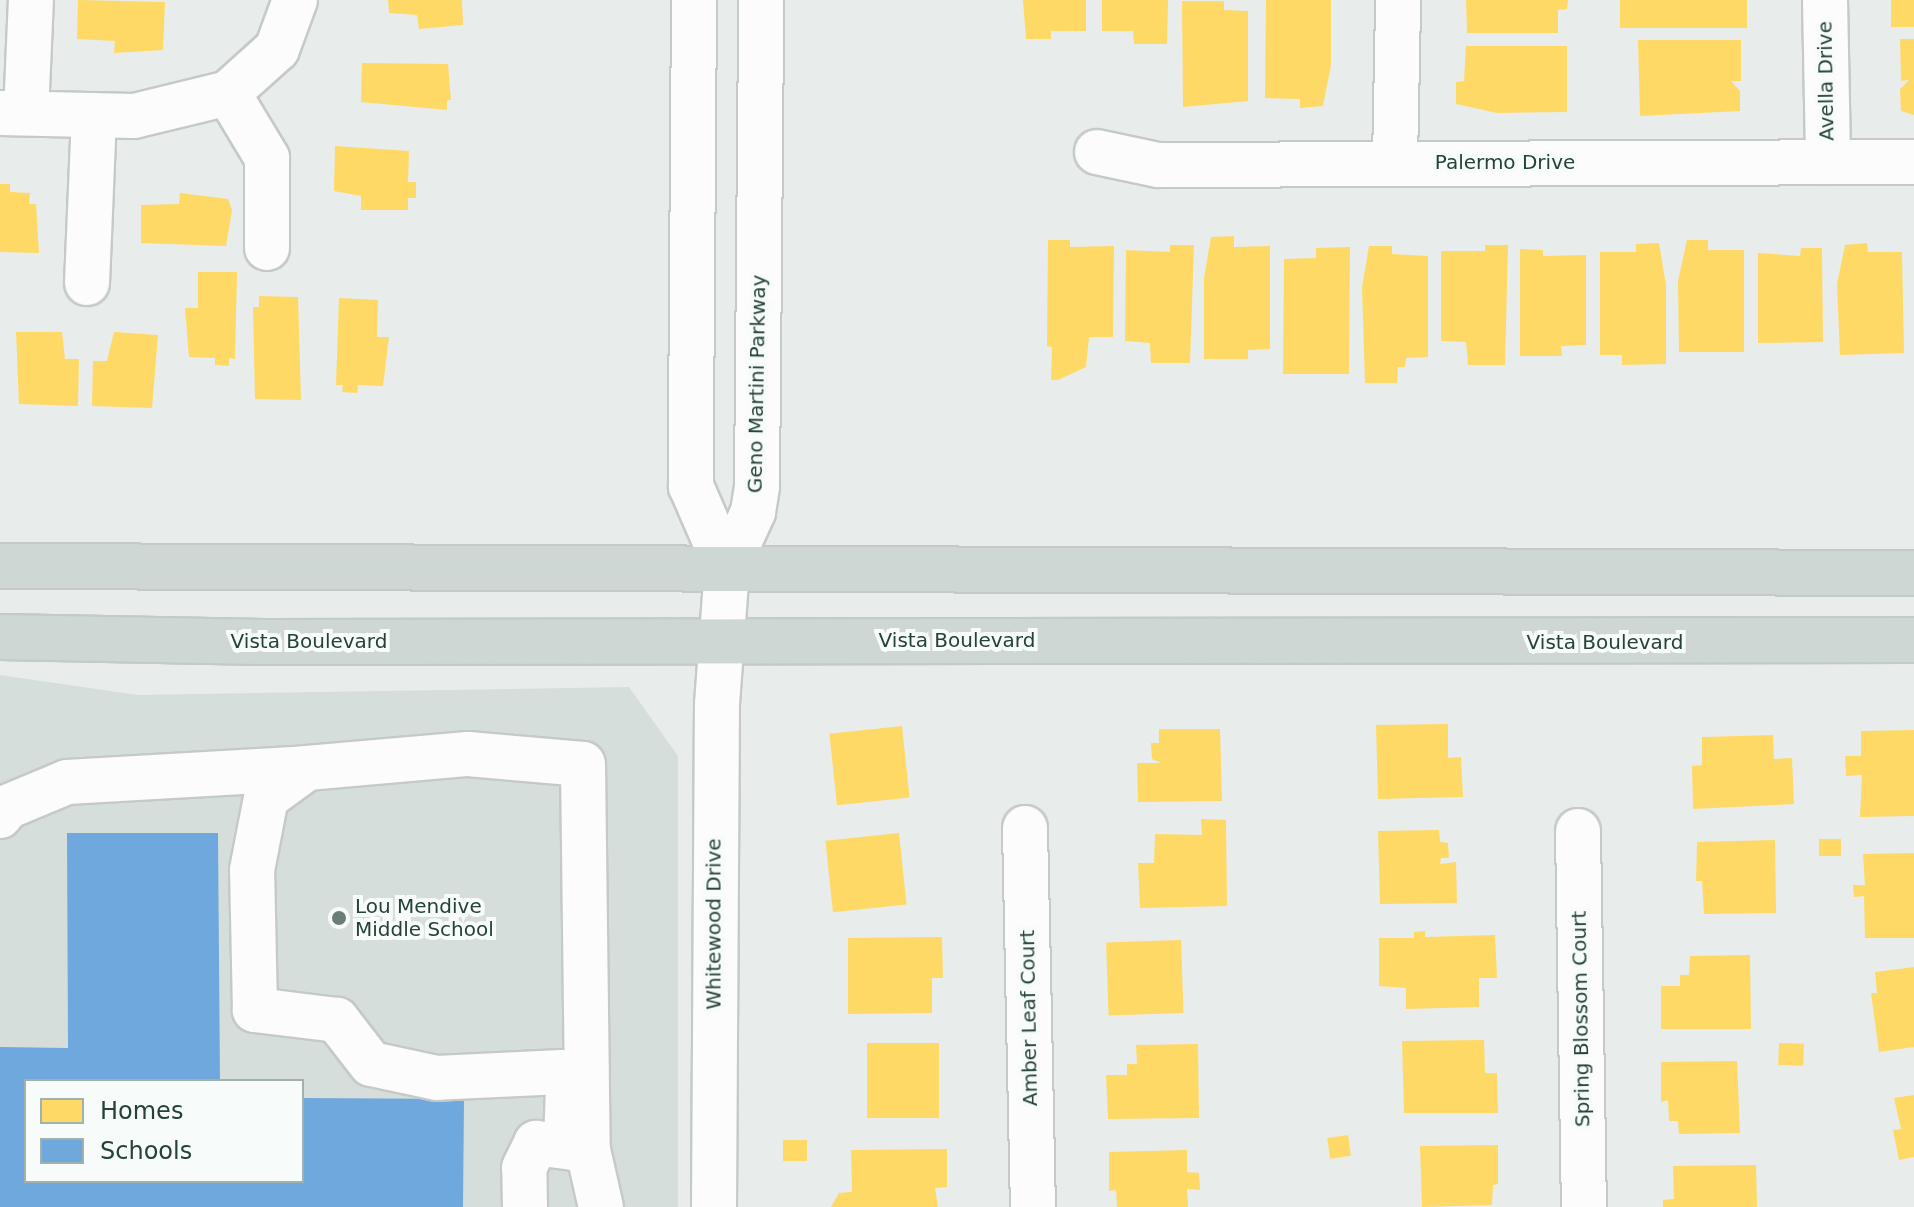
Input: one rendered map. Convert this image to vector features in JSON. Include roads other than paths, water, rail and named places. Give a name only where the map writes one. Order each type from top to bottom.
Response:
[{"type":"main road","points":[[0,566],[1914,573]]},
{"type":"main road","name":"Vista Boulevard","points":[[0,637],[724,641],[1914,640]]},
{"type":"street","points":[[31,0],[13,113],[134,116],[228,93],[277,49],[295,0]]},
{"type":"street","points":[[694,0],[691,486],[727,569]]},
{"type":"street","name":"Geno Martini Parkway","points":[[727,569],[753,512],[757,486],[761,0]]},
{"type":"street","points":[[1395,162],[1398,0]]},
{"type":"street","name":"Avella Drive","points":[[1825,0],[1828,162]]},
{"type":"street","points":[[228,93],[267,158],[267,248]]},
{"type":"street","points":[[87,283],[94,115]]},
{"type":"street","name":"Palermo Drive","points":[[1097,152],[1158,165],[1914,162]]},
{"type":"street","name":"Whitewood Drive","points":[[714,1207],[712,920],[717,704],[727,569]]},
{"type":"street","points":[[0,816],[7,807],[67,782],[307,768],[468,754],[583,764],[577,1147]]},
{"type":"street","points":[[307,768],[266,798],[252,870],[255,1010],[337,1020],[371,1064],[437,1078],[562,1072],[568,1088],[577,1147],[601,1207]]},
{"type":"street","name":"Amber Leaf Court","points":[[1025,828],[1033,1207]]},
{"type":"street","name":"Spring Blossom Court","points":[[1578,831],[1584,1207]]},
{"type":"street","points":[[525,1207],[524,1168],[536,1143],[577,1147]]},
{"type":"place","name":"Lou Mendive Middle School","points":[[339,918]]}]
